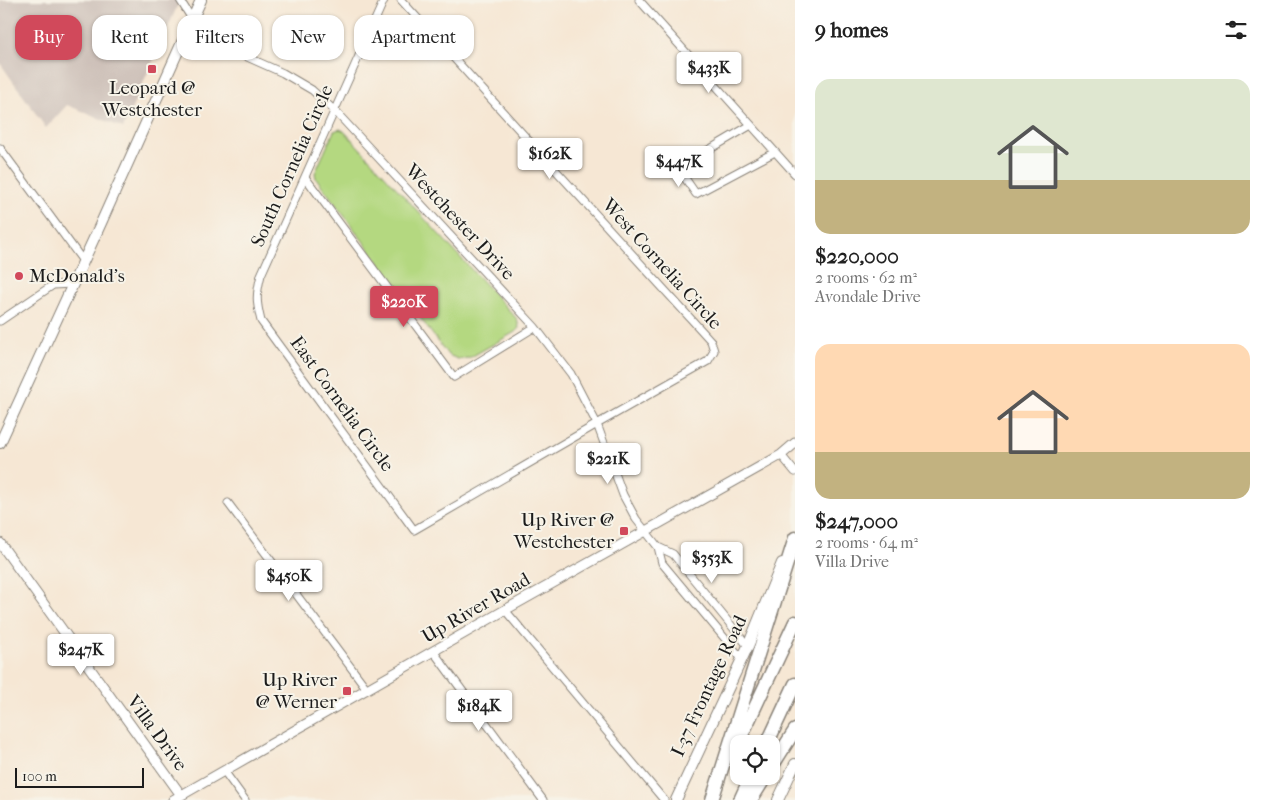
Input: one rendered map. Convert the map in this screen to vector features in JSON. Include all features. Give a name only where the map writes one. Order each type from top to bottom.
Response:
[{"type":"highway","points":[[712,800],[795,538]]},
{"type":"highway","points":[[712,800],[795,622]]},
{"type":"highway","points":[[771,735],[795,684]]},
{"type":"highway","points":[[780,754],[795,730]]},
{"type":"highway","points":[[740,800],[747,785]]},
{"type":"highway","points":[[751,800],[760,785]]},
{"type":"main road","points":[[194,15],[201,0]]},
{"type":"main road","points":[[0,442],[177,52]]},
{"type":"main road","name":"I-37 Frontage Road","points":[[676,800],[748,646],[795,530]]},
{"type":"main road","points":[[778,800],[795,764]]},
{"type":"street","name":"Westchester Drive","points":[[180,0],[189,15]]},
{"type":"street","name":"South Cornelia Circle","points":[[257,292],[262,275],[384,0]]},
{"type":"street","name":"West Cornelia Circle","points":[[401,0],[711,341],[714,351],[708,361],[597,424]]},
{"type":"street","points":[[639,0],[795,174]]},
{"type":"street","name":"Westchester Drive","points":[[254,60],[283,73],[312,90],[335,111],[535,327],[571,374],[597,424],[623,495],[636,519],[658,547]]},
{"type":"street","points":[[751,125],[678,168],[696,194],[775,152]]},
{"type":"street","points":[[0,148],[83,261]]},
{"type":"street","points":[[305,177],[454,376],[535,327]]},
{"type":"street","points":[[0,321],[53,285],[72,284]]},
{"type":"street","name":"East Cornelia Circle","points":[[257,292],[257,306],[261,321],[414,530],[597,424]]},
{"type":"street","name":"Up River Road","points":[[177,798],[433,650],[781,455],[795,443]]},
{"type":"street","points":[[781,455],[795,472]]},
{"type":"street","points":[[228,503],[367,689]]},
{"type":"street","name":"Villa Drive","points":[[0,543],[177,798]]},
{"type":"street","points":[[658,547],[673,554],[748,646]]},
{"type":"street","points":[[658,547],[662,563],[742,659]]},
{"type":"street","points":[[505,610],[664,800]]},
{"type":"street","points":[[433,650],[543,800]]},
{"type":"street","points":[[224,771],[245,800]]},
{"type":"shaded area","points":[[0,0],[180,0],[167,29],[167,15],[92,15],[92,60],[153,60],[123,128],[67,105],[46,128],[0,63]]},
{"type":"green space","points":[[340,129],[344,131],[517,319],[519,328],[515,332],[469,358],[458,359],[448,355],[316,178],[315,173],[334,131]]},
{"type":"place","name":"Leopard @ Westchester","points":[[152,69]]},
{"type":"place","name":"McDonald's","points":[[19,276]]},
{"type":"place","name":"Up River @ Westchester","points":[[624,531]]},
{"type":"place","name":"Up River @ Werner","points":[[347,691]]}]
